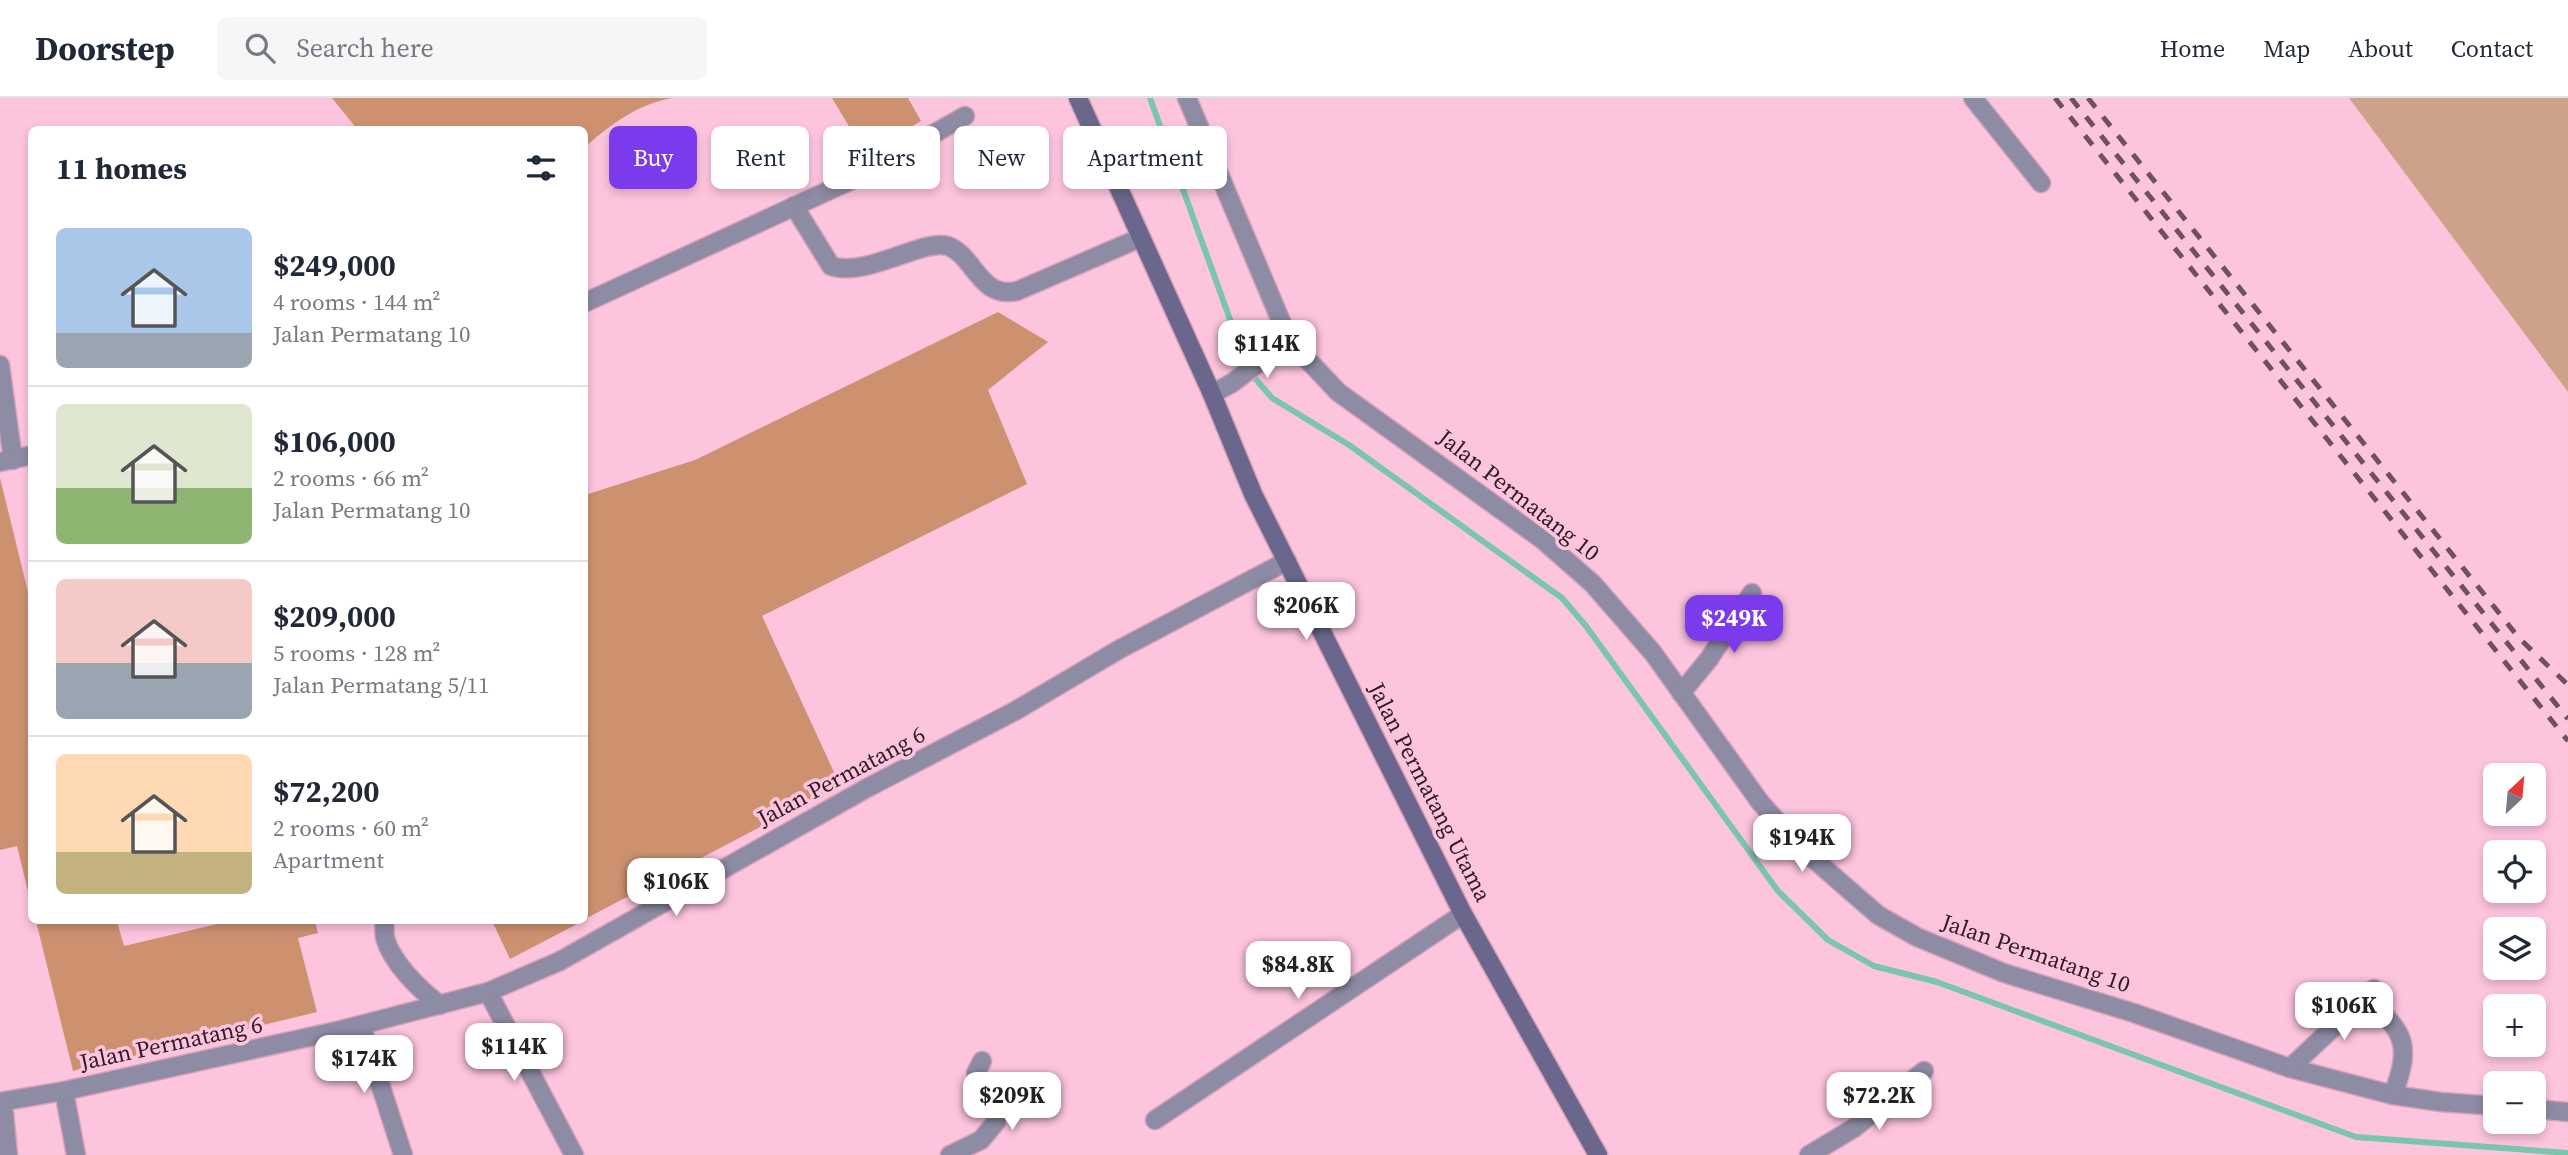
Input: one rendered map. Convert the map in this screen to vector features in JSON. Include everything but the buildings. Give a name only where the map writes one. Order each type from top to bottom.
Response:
[{"type":"street","name":"Jalan Permatang Utama","points":[[1078,98],[1212,394],[1254,494],[1463,914],[1598,1155]]},
{"type":"street","points":[[1187,98],[1283,344],[1232,383],[1212,394]]},
{"type":"street","points":[[1973,98],[2041,183]]},
{"type":"street","points":[[588,301],[854,179],[965,116]]},
{"type":"street","points":[[794,206],[831,266],[840,269],[870,265],[931,247],[946,246],[960,254],[978,277],[996,290],[1006,293],[1017,291],[1140,238]]},
{"type":"street","name":"Jalan Permatang 10","points":[[1283,344],[1338,392],[1543,540],[1593,584],[1653,653],[1760,802],[1801,848],[1878,915],[1917,937],[2004,973],[2134,1013],[2290,1068],[2393,1095],[2483,1105]]},
{"type":"street","points":[[0,365],[7,461],[28,456]]},
{"type":"street","name":"Jalan Permatang 6","points":[[1,1102],[64,1091],[361,1025],[488,992],[560,961],[867,788],[1015,711],[1120,649],[1287,561]]},
{"type":"street","points":[[1681,692],[1709,659],[1752,593]]},
{"type":"street","points":[[1155,1120],[1463,914]]},
{"type":"street","points":[[384,924],[385,938],[398,962],[430,998],[440,1004]]},
{"type":"street","points":[[488,992],[574,1155]]},
{"type":"street","points":[[2290,1068],[2369,993],[2393,1022],[2402,1045],[2403,1067],[2393,1095]]},
{"type":"street","points":[[361,1025],[403,1155]]},
{"type":"street","points":[[950,1155],[981,1140],[996,1122],[992,1102],[975,1073],[982,1060]]},
{"type":"street","points":[[1808,1155],[1854,1128],[1923,1071]]},
{"type":"street","points":[[64,1091],[76,1155]]},
{"type":"street","points":[[1,1102],[8,1155]]},
{"type":"street","points":[[2546,1110],[2568,1112]]},
{"type":"shaded area","points":[[332,98],[672,98],[648,105],[626,116],[609,126],[588,144],[588,126],[355,126]]},
{"type":"shaded area","points":[[832,98],[908,98],[921,121],[912,126],[849,126]]},
{"type":"shaded area","points":[[2349,98],[2568,98],[2568,392]]},
{"type":"shaded area","points":[[998,312],[1048,342],[988,390],[1027,484],[762,616],[840,785],[588,917],[588,494],[695,460]]},
{"type":"shaded area","points":[[0,478],[28,592],[28,892],[17,846],[0,850]]},
{"type":"shaded area","points":[[37,924],[118,924],[124,946],[217,924],[316,924],[318,933],[298,938],[317,1012],[73,1071]]},
{"type":"shaded area","points":[[493,924],[577,924],[510,959]]},
{"type":"waterway","points":[[1150,98],[1236,336],[1254,377],[1272,398],[1349,445],[1562,598],[1586,626],[1778,891],[1828,940],[1874,966],[1937,982],[2356,1137],[2568,1153]]},
{"type":"railway","points":[[2055,98],[2568,741]]},
{"type":"railway","points":[[2071,98],[2568,719]]},
{"type":"railway","points":[[2088,98],[2519,638],[2568,685]]}]
